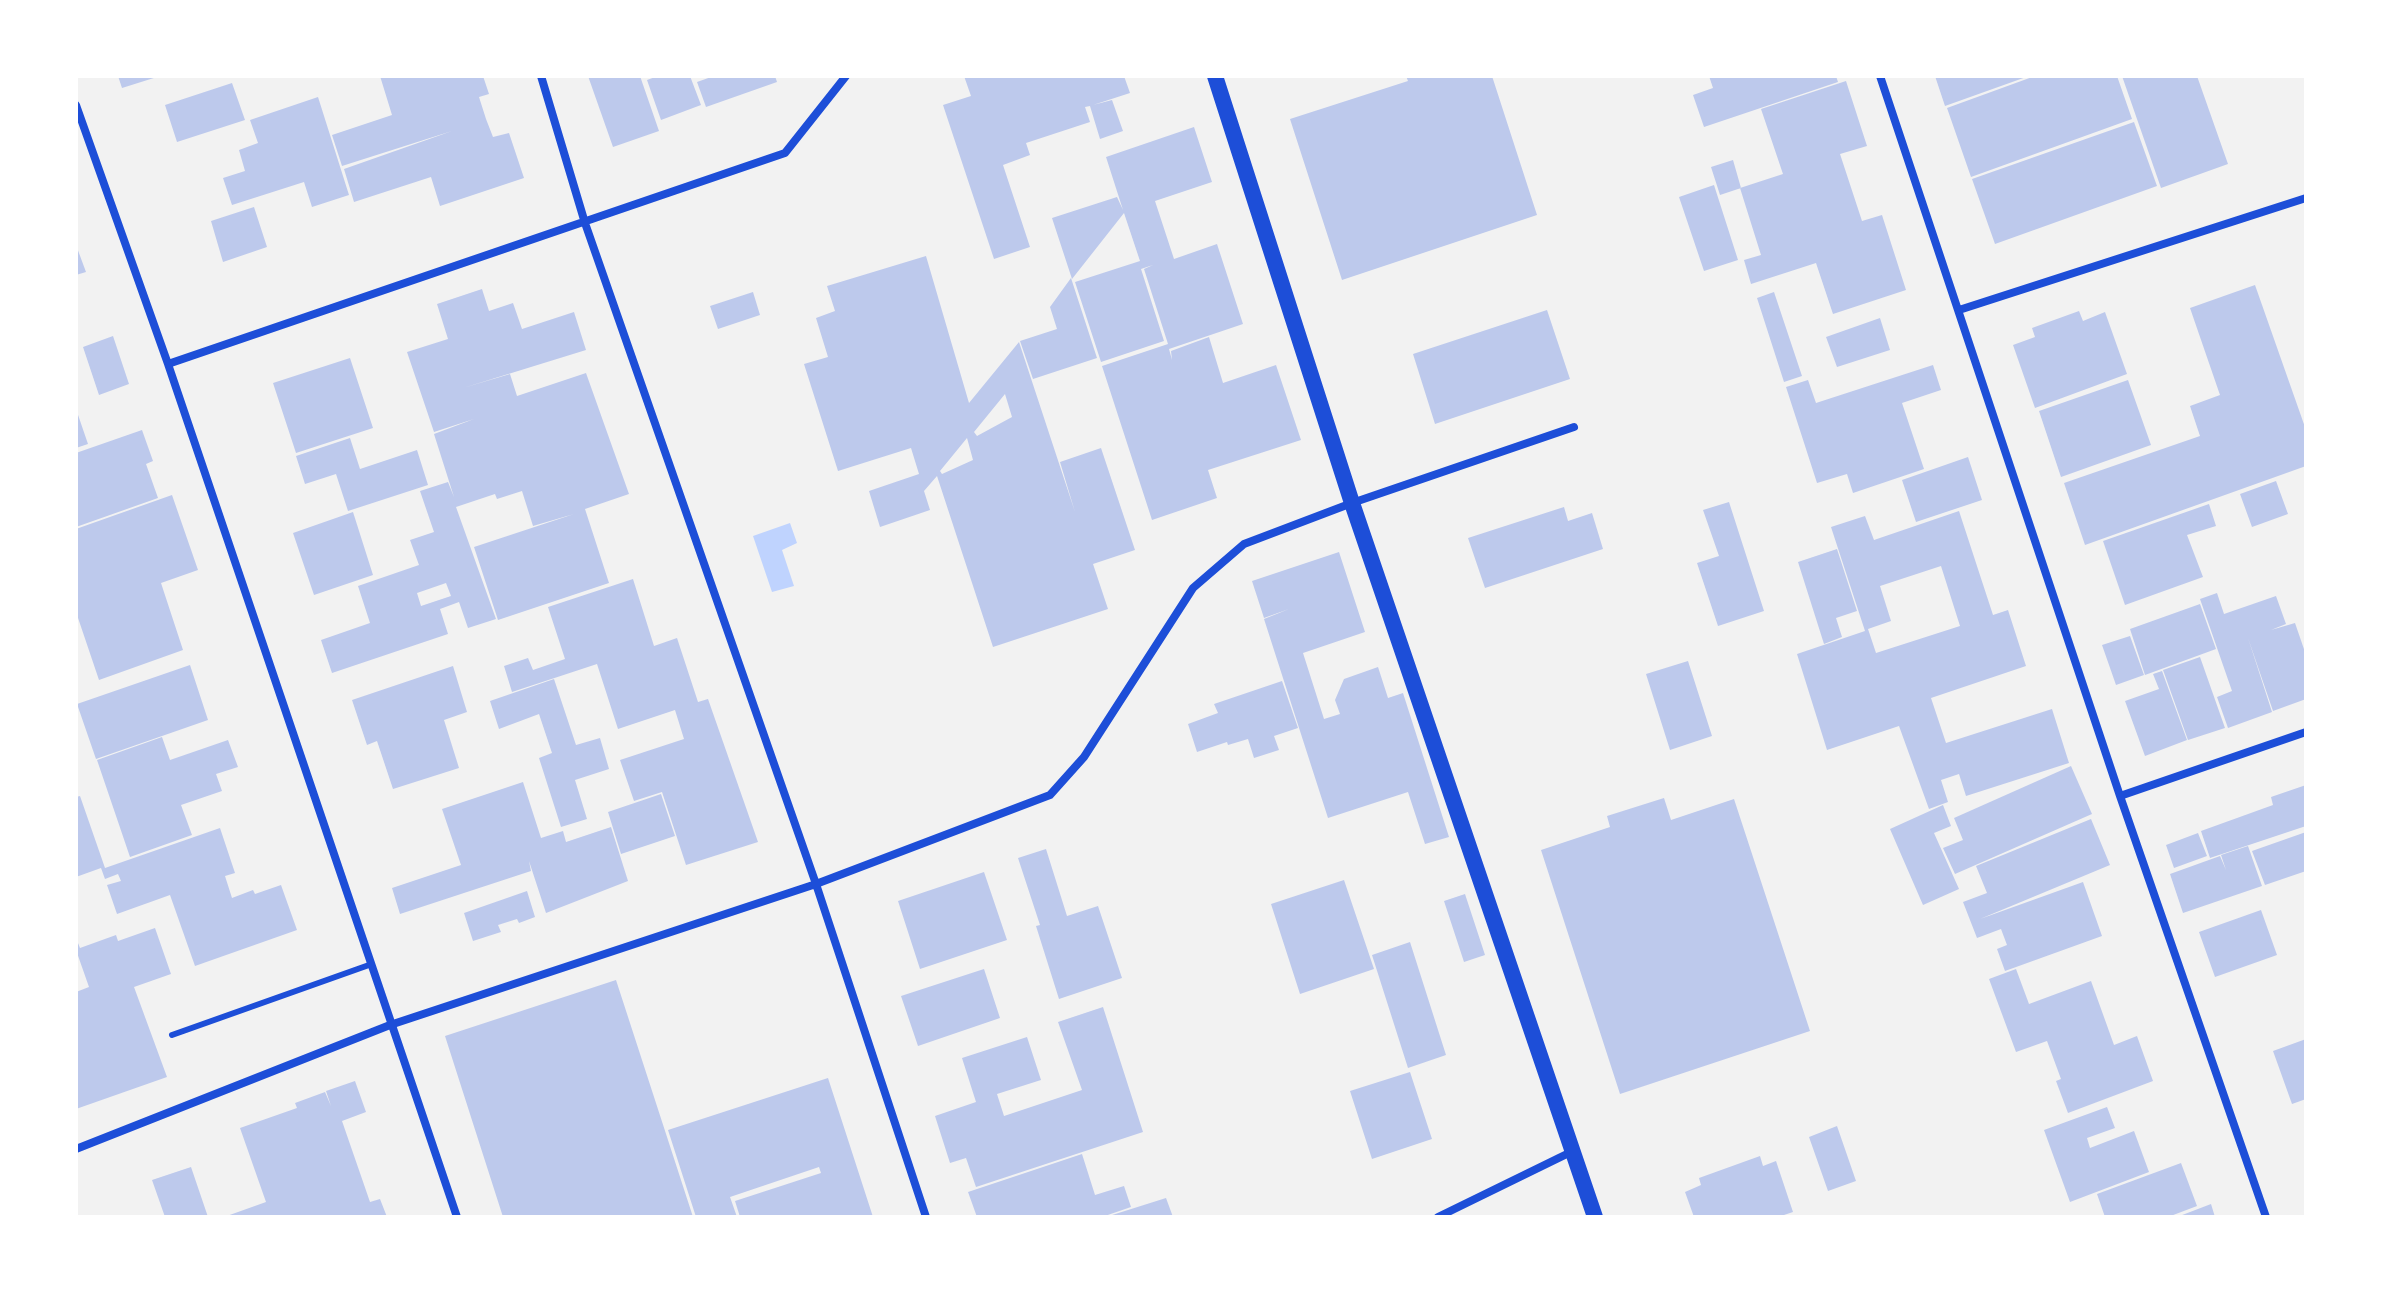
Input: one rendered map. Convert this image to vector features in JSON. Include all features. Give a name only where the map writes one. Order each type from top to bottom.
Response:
[{"type":"main road","points":[[1215,76],[1352,503],[1595,1217]]},
{"type":"street","points":[[541,76],[585,223],[816,884],[926,1217]]},
{"type":"street","points":[[1880,76],[2120,796],[2266,1217]]},
{"type":"street","points":[[168,364],[785,153],[843,77]]},
{"type":"street","points":[[76,105],[168,364],[369,965],[457,1217]]},
{"type":"street","points":[[1959,310],[2306,198]]},
{"type":"street","points":[[76,1149],[390,1025],[816,884],[1050,795],[1084,757],[1193,588],[1244,544],[1352,503],[1574,427]]},
{"type":"street","points":[[2120,796],[2306,732]]},
{"type":"street","points":[[1438,1217],[1571,1152]]},
{"type":"lane","points":[[172,1035],[369,965]]},
{"type":"water","points":[[790,523],[797,543],[782,550],[794,586],[772,592],[753,536]]},
{"type":"building","points":[[118,76],[157,76],[157,77],[122,88]]},
{"type":"building","points":[[380,76],[483,76],[489,94],[479,97],[493,137],[509,133],[524,178],[440,206],[431,177],[354,202],[344,169],[452,131],[342,166],[332,135],[392,115]]},
{"type":"building","points":[[588,76],[640,76],[659,131],[613,147]]},
{"type":"building","points":[[658,76],[690,76],[701,105],[661,120],[647,80]]},
{"type":"building","points":[[714,76],[775,76],[777,82],[706,107],[697,82]]},
{"type":"building","points":[[964,76],[1124,76],[1130,93],[1093,105],[1112,100],[1123,131],[1100,139],[1090,106],[1085,107],[1090,122],[1026,143],[1030,155],[1003,165],[1030,247],[994,259],[943,105],[971,96]]},
{"type":"building","points":[[1406,76],[1492,76],[1537,215],[1342,280],[1290,119],[1408,81]]},
{"type":"building","points":[[1709,76],[1836,76],[1838,82],[1704,127],[1693,95],[1713,88]]},
{"type":"building","points":[[1935,76],[2029,76],[1945,106]]},
{"type":"building","points":[[2035,76],[2117,76],[2132,119],[1971,177],[1947,108]]},
{"type":"building","points":[[2122,76],[2197,76],[2228,164],[2161,188]]},
{"type":"building","points":[[1846,81],[1867,146],[1840,154],[1862,221],[1882,215],[1906,290],[1833,314],[1816,263],[1751,284],[1744,260],[1761,255],[1740,188],[1783,174],[1761,109]]},
{"type":"building","points":[[232,83],[245,120],[177,142],[165,105]]},
{"type":"building","points":[[318,97],[349,195],[312,207],[304,182],[232,205],[223,178],[245,171],[239,150],[258,143],[250,120]]},
{"type":"building","points":[[2134,122],[2157,186],[1995,244],[1972,179]]},
{"type":"building","points":[[1194,127],[1212,182],[1155,201],[1174,259],[1217,244],[1243,324],[1169,349],[1172,360],[1171,351],[1209,337],[1223,383],[1276,365],[1301,440],[1208,470],[1217,498],[1152,520],[1102,366],[1168,344],[1144,269],[1153,265],[1141,269],[1164,341],[1101,362],[1075,282],[1140,261],[1124,213],[1072,279],[1052,218],[1117,197],[1123,210],[1106,157]]},
{"type":"building","points":[[1733,160],[1741,188],[1720,195],[1711,167]]},
{"type":"building","points":[[1714,185],[1738,260],[1704,271],[1679,197]]},
{"type":"building","points":[[254,207],[267,247],[223,262],[211,221]]},
{"type":"building","points":[[76,245],[86,272],[76,275]]},
{"type":"building","points":[[926,256],[969,403],[1019,342],[1075,512],[1060,462],[1101,448],[1135,550],[1093,564],[1108,609],[993,647],[937,476],[924,491],[930,510],[880,527],[869,491],[919,474],[911,448],[838,471],[804,364],[828,357],[816,318],[835,311],[827,286]],"holes":[[[1005,394],[1012,417],[977,436],[974,432]],[[967,438],[973,460],[942,474],[940,471]]]},
{"type":"building","points":[[1071,278],[1097,358],[1033,379],[1020,341],[1057,329],[1050,307]]},
{"type":"building","points":[[2255,285],[2306,430],[2306,466],[2085,545],[2064,483],[2200,436],[2190,406],[2220,395],[2190,308]]},
{"type":"building","points":[[482,289],[489,311],[513,303],[522,329],[574,312],[586,350],[463,388],[510,374],[517,396],[586,373],[629,494],[585,509],[609,583],[498,620],[474,547],[574,514],[533,526],[522,491],[497,499],[495,494],[456,507],[496,619],[468,628],[459,602],[440,609],[448,634],[332,673],[321,640],[370,623],[358,586],[419,565],[410,540],[434,532],[420,491],[448,482],[454,497],[434,434],[474,419],[434,432],[407,352],[448,339],[437,304]],"holes":[[[446,583],[451,596],[421,606],[417,593]]]},
{"type":"building","points":[[753,292],[760,315],[718,329],[710,306]]},
{"type":"building","points":[[1774,292],[1802,376],[1784,382],[1757,298]]},
{"type":"building","points":[[1547,310],[1570,379],[1435,424],[1413,354]]},
{"type":"building","points":[[2079,311],[2083,321],[2105,312],[2127,374],[2035,408],[2013,345],[2035,337],[2032,328]]},
{"type":"building","points":[[1880,318],[1890,350],[1837,367],[1826,337]]},
{"type":"building","points":[[113,336],[129,384],[99,395],[83,347]]},
{"type":"building","points":[[350,358],[373,428],[296,453],[273,383]]},
{"type":"building","points":[[1933,365],[1941,390],[1902,403],[1924,469],[1853,493],[1847,474],[1817,483],[1786,387],[1808,380],[1816,403]]},
{"type":"building","points":[[2128,380],[2151,445],[2061,477],[2039,411]]},
{"type":"building","points":[[76,409],[88,444],[76,448]]},
{"type":"building","points":[[142,430],[153,461],[146,464],[158,498],[76,527],[76,453]]},
{"type":"building","points":[[350,438],[360,469],[417,450],[428,485],[348,511],[336,474],[305,484],[296,456]]},
{"type":"building","points":[[1968,457],[1982,500],[1916,522],[1902,480]]},
{"type":"building","points":[[2276,481],[2288,514],[2252,527],[2240,494]]},
{"type":"building","points":[[172,495],[198,570],[161,583],[183,650],[99,680],[76,612],[76,529]]},
{"type":"building","points":[[1729,502],[1764,611],[1718,626],[1697,563],[1719,556],[1703,510]]},
{"type":"building","points":[[2209,504],[2216,526],[2187,535],[2203,577],[2125,605],[2103,541]]},
{"type":"building","points":[[1564,507],[1568,521],[1592,513],[1603,549],[1485,588],[1468,538]]},
{"type":"building","points":[[1959,511],[1993,615],[2008,610],[2026,666],[1931,698],[1946,743],[2052,709],[2069,763],[1966,796],[1959,774],[1941,780],[1948,802],[1929,809],[1899,726],[1827,750],[1797,654],[1865,631],[1831,527],[1865,516],[1874,540]],"holes":[[[1941,566],[1960,626],[1876,653],[1868,629],[1891,621],[1880,586]]]},
{"type":"building","points":[[353,512],[373,575],[314,595],[293,533]]},
{"type":"building","points":[[1837,549],[1857,611],[1836,618],[1842,637],[1824,644],[1798,562]]},
{"type":"building","points":[[1339,552],[1365,632],[1303,653],[1324,719],[1340,714],[1335,700],[1344,679],[1378,667],[1388,698],[1403,693],[1449,837],[1425,844],[1408,792],[1328,818],[1264,619],[1289,609],[1264,618],[1252,581]]},
{"type":"building","points":[[633,579],[654,646],[677,638],[698,702],[708,699],[758,842],[686,865],[662,792],[634,801],[620,760],[684,739],[675,710],[618,729],[597,664],[512,692],[504,666],[528,658],[533,670],[565,659],[548,607]]},
{"type":"building","points":[[2217,593],[2224,614],[2276,596],[2286,624],[2271,630],[2295,623],[2306,655],[2306,699],[2273,711],[2248,638],[2272,712],[2228,728],[2217,697],[2232,691],[2200,599]]},
{"type":"building","points":[[2200,604],[2216,649],[2145,675],[2130,629]]},
{"type":"building","points":[[2130,636],[2144,675],[2116,685],[2102,645]]},
{"type":"building","points":[[2200,657],[2225,728],[2188,740],[2163,670]]},
{"type":"building","points":[[1688,661],[1712,736],[1670,750],[1646,674]]},
{"type":"building","points":[[190,665],[208,720],[96,759],[77,704]]},
{"type":"building","points":[[453,666],[467,712],[444,720],[459,768],[393,789],[377,741],[367,745],[352,700]]},
{"type":"building","points":[[2162,671],[2187,740],[2145,756],[2125,701],[2159,689],[2153,674]]},
{"type":"building","points":[[554,679],[576,745],[600,738],[609,769],[575,780],[587,819],[561,827],[539,758],[552,753],[539,714],[499,729],[490,701]]},
{"type":"building","points":[[1282,681],[1298,728],[1274,736],[1279,750],[1254,758],[1248,739],[1197,752],[1188,724],[1218,713],[1214,704]]},
{"type":"building","points":[[162,737],[170,760],[228,740],[238,767],[216,774],[222,791],[181,805],[192,835],[130,857],[97,760]]},
{"type":"building","points":[[2071,766],[2092,814],[1955,874],[1943,848],[1963,840],[1954,818]]},
{"type":"building","points":[[523,782],[541,838],[563,831],[566,842],[611,827],[628,881],[546,913],[529,861],[531,871],[400,914],[392,888],[461,865],[442,809]]},
{"type":"building","points":[[2306,785],[2306,826],[2210,858],[2201,831],[2273,805],[2271,797]]},
{"type":"building","points":[[661,794],[675,836],[621,854],[608,812]]},
{"type":"building","points":[[80,796],[105,868],[220,828],[235,873],[225,876],[232,898],[281,885],[297,930],[195,966],[170,895],[117,914],[107,885],[121,881],[118,874],[105,879],[101,868],[76,877],[76,797]]},
{"type":"building","points":[[1664,798],[1671,820],[1734,799],[1810,1031],[1620,1094],[1541,850],[1610,827],[1607,816]]},
{"type":"building","points":[[1943,805],[1951,826],[1934,833],[1959,889],[1923,905],[1890,829]]},
{"type":"building","points":[[2091,819],[2110,865],[1980,919],[2083,882],[2102,936],[2005,971],[1997,949],[2007,945],[2001,929],[1977,938],[1963,902],[1987,893],[1976,866]]},
{"type":"building","points":[[2306,832],[2306,871],[2265,885],[2252,851]]},
{"type":"building","points":[[2198,833],[2207,856],[2174,868],[2166,845]]},
{"type":"building","points":[[2248,846],[2262,886],[2183,913],[2170,874],[2220,856],[2226,870],[2221,855]]},
{"type":"building","points":[[1046,849],[1067,916],[1098,906],[1122,978],[1059,999],[1036,926],[1040,925],[1018,858]]},
{"type":"building","points":[[984,872],[1007,940],[920,969],[898,901]]},
{"type":"building","points":[[1344,880],[1374,969],[1300,994],[1271,904]]},
{"type":"building","points":[[527,891],[535,917],[519,923],[517,919],[498,925],[501,932],[473,941],[464,913]]},
{"type":"building","points":[[1465,894],[1485,955],[1464,962],[1444,901]]},
{"type":"building","points":[[2261,910],[2277,955],[2215,977],[2199,932]]},
{"type":"building","points":[[155,928],[171,974],[134,987],[167,1077],[76,1109],[76,992],[89,987],[76,950],[76,938],[80,948],[116,935],[118,941]]},
{"type":"building","points":[[1410,942],[1446,1055],[1408,1068],[1372,955]]},
{"type":"building","points":[[984,969],[1000,1018],[918,1046],[901,996]]},
{"type":"building","points":[[2016,969],[2029,1004],[2091,981],[2114,1045],[2137,1036],[2153,1081],[2068,1113],[2056,1081],[2061,1079],[2047,1041],[2016,1052],[1989,979]]},
{"type":"building","points":[[616,980],[693,1217],[503,1217],[445,1036]]},
{"type":"building","points":[[1103,1007],[1143,1132],[976,1187],[966,1158],[950,1163],[935,1116],[976,1102],[962,1058],[1027,1037],[1041,1080],[997,1094],[1004,1116],[1082,1090],[1058,1022]]},
{"type":"building","points":[[2306,1039],[2306,1099],[2292,1104],[2273,1051]]},
{"type":"building","points":[[1410,1072],[1432,1139],[1372,1159],[1350,1091]]},
{"type":"building","points":[[828,1078],[873,1217],[740,1217],[735,1201],[821,1173],[819,1167],[730,1197],[737,1217],[696,1217],[668,1130]]},
{"type":"building","points":[[355,1081],[366,1112],[342,1121],[370,1202],[380,1199],[387,1217],[224,1217],[266,1202],[240,1128],[297,1108],[295,1103],[325,1092],[331,1106],[326,1091]]},
{"type":"building","points":[[2107,1107],[2115,1128],[2087,1138],[2090,1148],[2134,1131],[2149,1172],[2070,1202],[2044,1130]]},
{"type":"building","points":[[1837,1126],[1856,1181],[1828,1191],[1809,1137]]},
{"type":"building","points":[[1082,1154],[1095,1195],[1124,1186],[1131,1207],[1102,1217],[977,1217],[968,1192]]},
{"type":"building","points":[[1760,1156],[1763,1166],[1776,1161],[1793,1212],[1778,1217],[1694,1217],[1685,1192],[1701,1185],[1699,1178]]},
{"type":"building","points":[[2181,1163],[2197,1206],[2168,1217],[2105,1217],[2097,1194]]},
{"type":"building","points":[[191,1167],[208,1217],[165,1217],[152,1180]]},
{"type":"building","points":[[1166,1198],[1173,1217],[1109,1216]]},
{"type":"building","points":[[2211,1204],[2215,1217],[2177,1217]]}]
